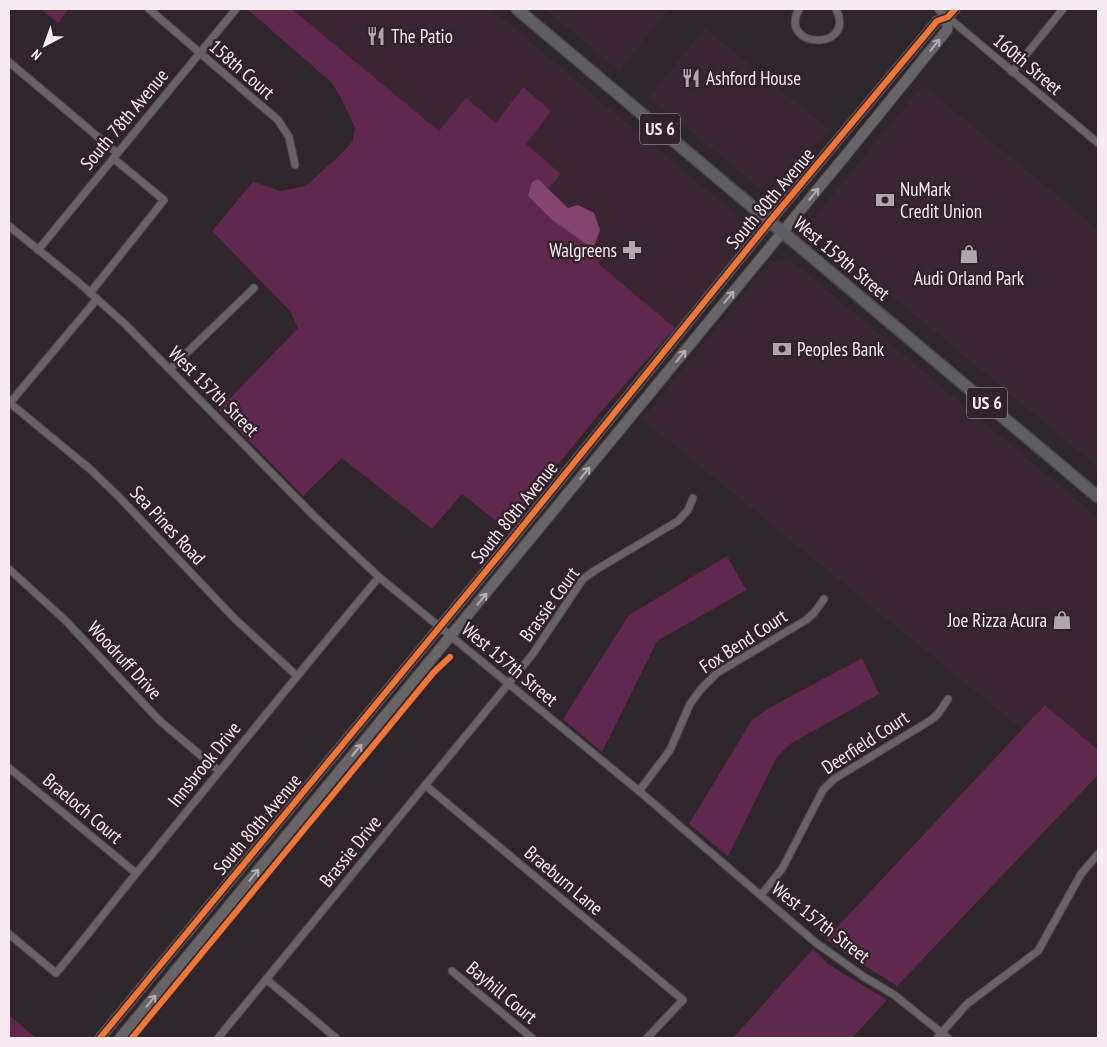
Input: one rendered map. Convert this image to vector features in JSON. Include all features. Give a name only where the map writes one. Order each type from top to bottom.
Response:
[{"type":"main road","name":"West 159th Street","points":[[517,9],[1098,497]]},
{"type":"street","name":"158th Court","points":[[149,9],[278,120],[289,138],[295,165]]},
{"type":"street","name":"South 78th Avenue","points":[[38,250],[236,9]]},
{"type":"street","points":[[799,9],[796,20],[797,28],[801,34],[813,41],[820,41],[832,36],[836,30],[839,17],[836,9]]},
{"type":"street","name":"160th Street","points":[[938,9],[1098,143]]},
{"type":"street","name":"South 80th Avenue","points":[[100,1038],[440,627],[770,221],[936,21],[948,17],[955,9]]},
{"type":"street","points":[[1012,72],[1063,9]]},
{"type":"street","name":"South 80th Avenue","points":[[120,1038],[947,30],[948,17]]},
{"type":"street","points":[[9,62],[164,200],[90,293]]},
{"type":"street","name":"West 157th Street","points":[[9,226],[97,299],[170,369],[313,516],[379,577],[639,791],[816,942],[864,977],[893,994],[939,1036],[948,1038]]},
{"type":"street","points":[[170,369],[254,288]]},
{"type":"street","points":[[9,404],[97,299]]},
{"type":"street","name":"Sea Pines Road","points":[[9,404],[90,469],[119,496],[235,619],[296,675]]},
{"type":"street","name":"Brassie Court","points":[[508,684],[532,656],[583,579],[678,520],[688,510],[693,498]]},
{"type":"street","name":"Woodruff Drive","points":[[9,569],[65,620],[159,720],[219,771]]},
{"type":"street","name":"Innsbrook Drive","points":[[9,934],[56,973],[296,675],[379,577]]},
{"type":"street","name":"Fox Bend Court","points":[[639,791],[670,750],[690,704],[701,689],[717,673],[806,620],[814,613],[824,599]]},
{"type":"street","name":"Brassie Drive","points":[[218,1038],[508,684]]},
{"type":"street","name":"Deerfield Court","points":[[761,895],[782,869],[823,790],[834,779],[931,720],[938,714],[948,699]]},
{"type":"street","name":"Braeloch Court","points":[[9,768],[136,873]]},
{"type":"street","name":"Braeburn Lane","points":[[425,785],[683,1000],[647,1038]]},
{"type":"street","points":[[939,1036],[967,1004],[1038,951],[1046,940],[1081,874],[1098,854]]},
{"type":"street","name":"Bayhill Court","points":[[452,971],[532,1038]]},
{"type":"street","points":[[266,979],[336,1038]]},
{"type":"shaded area","points":[[41,9],[69,9],[58,23]]},
{"type":"shaded area","points":[[247,9],[292,9],[439,131],[466,98],[496,123],[523,87],[551,111],[526,144],[561,174],[548,189],[538,180],[528,196],[551,219],[602,255],[599,264],[675,328],[599,414],[526,504],[509,531],[462,494],[432,529],[342,458],[303,496],[219,410],[298,328],[290,311],[212,231],[253,182],[280,191],[306,186],[353,141],[355,127],[331,82]]},
{"type":"shaded area","points":[[292,9],[491,9],[740,218],[747,230],[745,243],[675,328],[599,263],[601,255],[593,249],[600,230],[568,208],[548,189],[561,174],[526,144],[523,87],[496,123],[439,131]]},
{"type":"shaded area","points":[[545,9],[669,9],[619,70]]},
{"type":"shaded area","points":[[705,28],[830,130],[780,189],[763,191],[649,97]]},
{"type":"shaded area","points":[[923,85],[1098,229],[1098,467],[812,230],[812,220]]},
{"type":"shaded area","points":[[538,179],[568,208],[578,205],[594,213],[600,230],[593,249],[551,219],[528,196],[532,182]]},
{"type":"shaded area","points":[[781,259],[793,262],[1098,518],[1098,750],[1045,705],[1023,730],[642,419],[769,262]]},
{"type":"shaded area","points":[[727,556],[746,590],[657,641],[602,752],[563,719],[629,615]]},
{"type":"shaded area","points":[[862,658],[879,694],[790,744],[777,757],[728,856],[689,824],[752,720],[769,708]]},
{"type":"shaded area","points":[[1045,705],[1098,750],[1098,775],[897,986],[826,939]]},
{"type":"shaded area","points":[[813,949],[828,964],[887,1000],[852,1038],[733,1038]]},
{"type":"shaded area","points":[[9,1015],[36,1038],[9,1038]]},
{"type":"cycle path","points":[[100,1038],[505,548],[770,221],[937,21],[948,17],[955,9]]},
{"type":"cycle path","points":[[132,1038],[434,672],[450,657]]},
{"type":"place","name":"The Patio","points":[[376,36]]},
{"type":"place","name":"Ashford House","points":[[691,78]]},
{"type":"place","name":"NuMark Credit Union","points":[[885,200]]},
{"type":"place","name":"Walgreens","points":[[632,250]]},
{"type":"place","name":"Audi Orland Park","points":[[969,254]]},
{"type":"place","name":"Peoples Bank","points":[[782,349]]},
{"type":"place","name":"Joe Rizza Acura","points":[[1062,620]]}]
